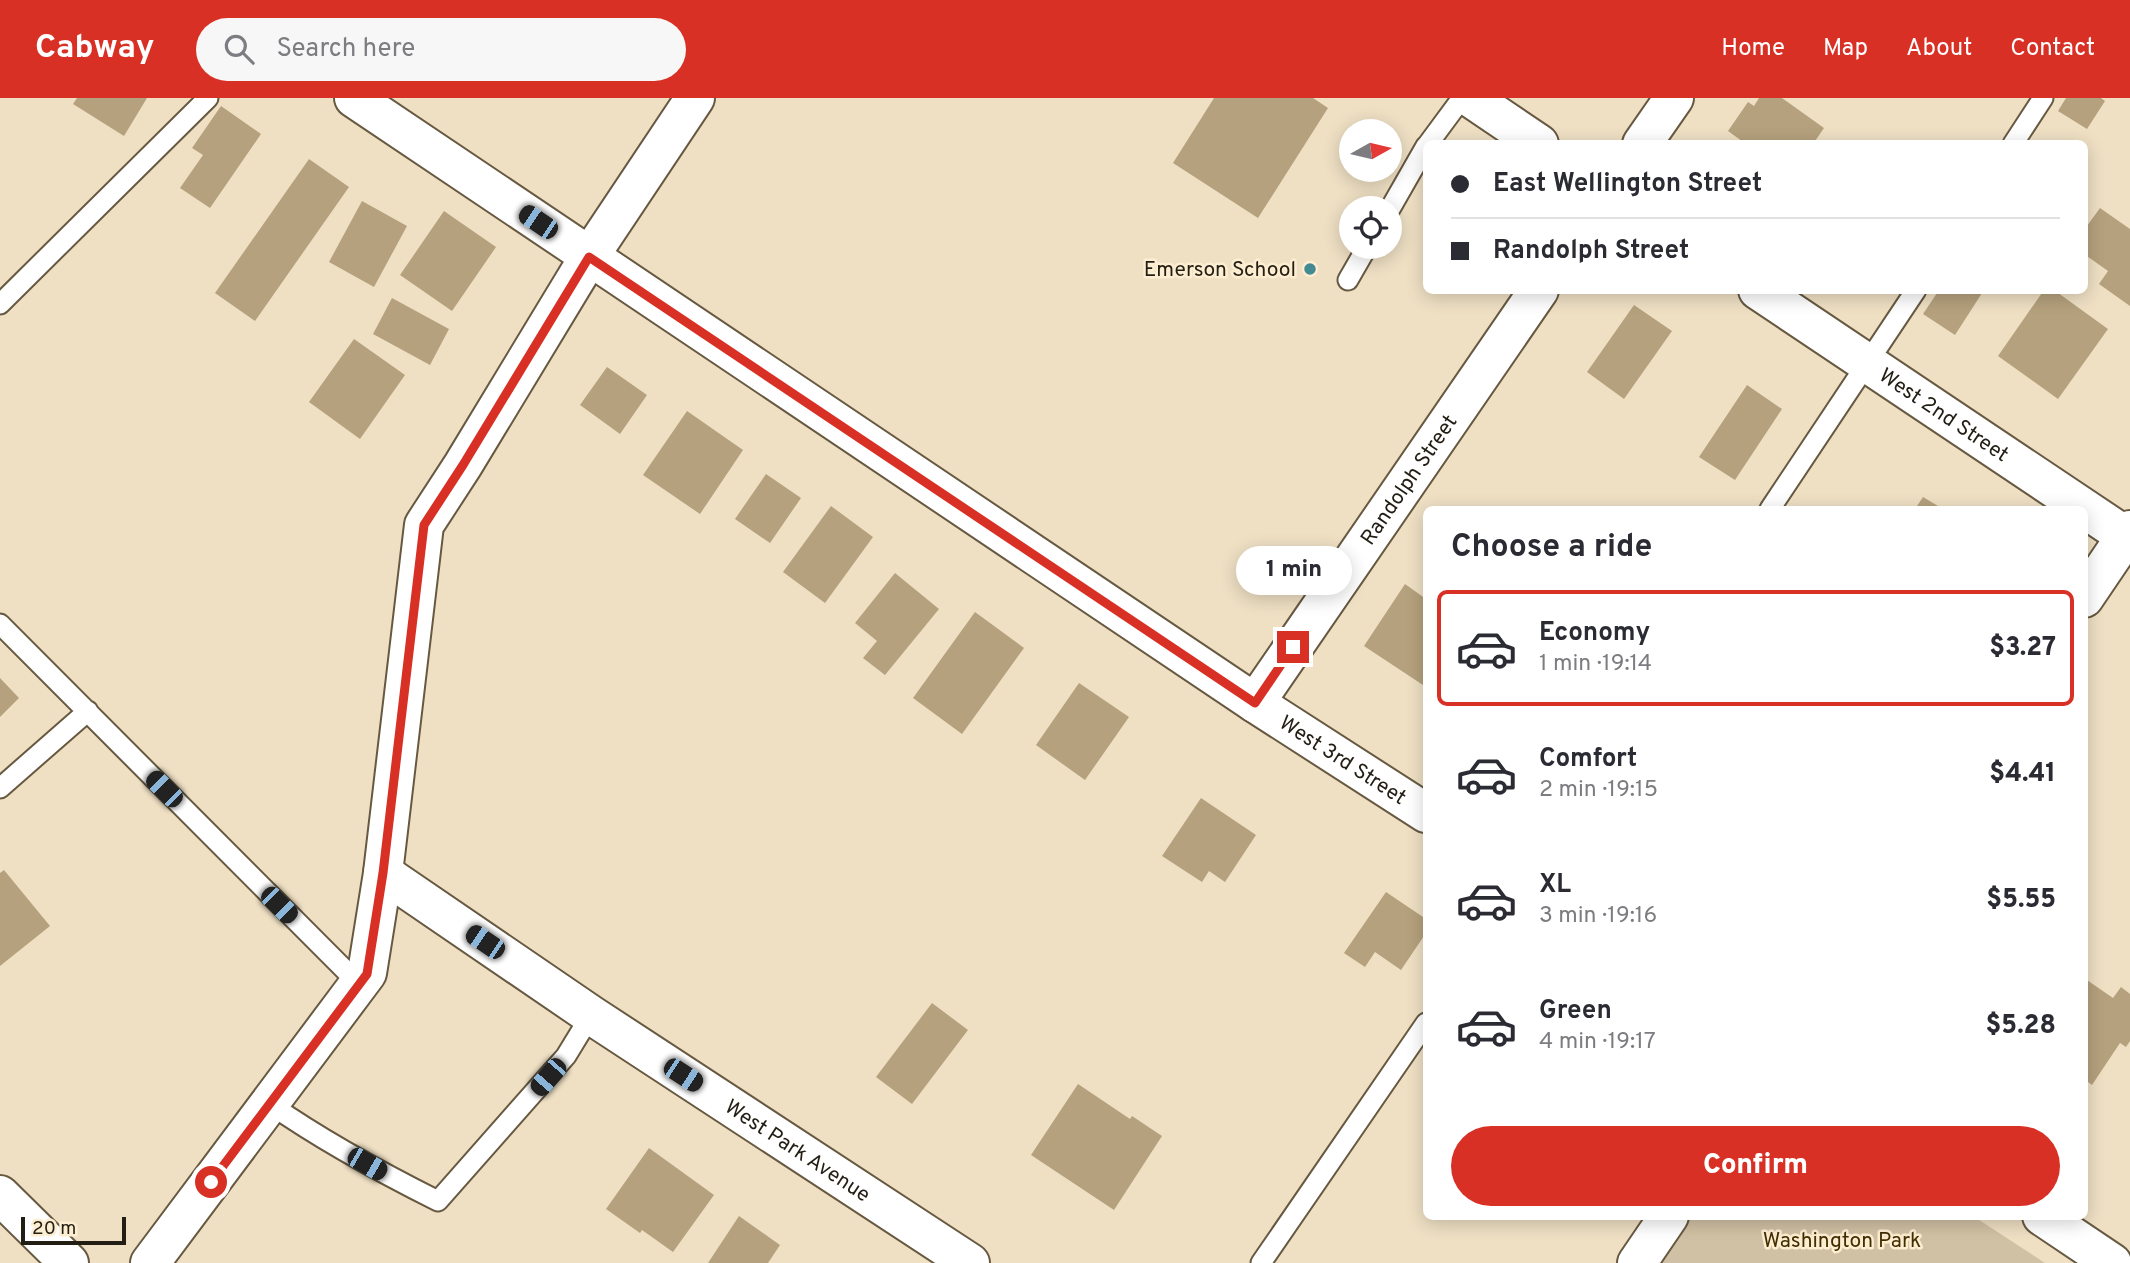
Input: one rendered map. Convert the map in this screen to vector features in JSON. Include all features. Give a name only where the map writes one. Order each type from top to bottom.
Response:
[{"type":"street","name":"West 3rd Street","points":[[354,98],[1255,703],[1423,811]]},
{"type":"street","points":[[150,1263],[367,974],[383,873],[424,525],[589,257],[695,98]]},
{"type":"street","points":[[1471,98],[1533,140]]},
{"type":"street","points":[[1645,140],[1674,98]]},
{"type":"street","name":"Randolph Street","points":[[1255,703],[1536,294]]},
{"type":"street","name":"West 2nd Street","points":[[1764,294],[2085,506]]},
{"type":"street","name":"West 2nd Street","points":[[2088,508],[2129,535]]},
{"type":"street","points":[[2088,592],[2129,535]]},
{"type":"street","name":"West Park Avenue","points":[[383,873],[591,1015],[970,1263]]},
{"type":"street","points":[[0,1195],[69,1263]]},
{"type":"street","points":[[1637,1263],[1666,1220]]},
{"type":"street","points":[[2048,1220],[2112,1263]]},
{"type":"lane","points":[[0,304],[208,98]]},
{"type":"lane","points":[[1431,140],[1462,98]]},
{"type":"lane","points":[[2016,140],[2043,98]]},
{"type":"lane","points":[[1398,196],[1423,152]]},
{"type":"lane","points":[[1348,280],[1360,259]]},
{"type":"lane","points":[[1772,506],[1913,294]]},
{"type":"lane","points":[[0,624],[359,984]]},
{"type":"lane","points":[[0,788],[88,711]]},
{"type":"lane","points":[[270,1104],[306,1129],[438,1201],[566,1056],[591,1015]]},
{"type":"lane","points":[[1261,1263],[1423,1027]]},
{"type":"green space","name":"Washington Park","points":[[1688,1220],[1979,1220],[2045,1263],[1659,1263]]},
{"type":"building","points":[[77,98],[147,98],[124,136],[73,104]]},
{"type":"building","points":[[1214,98],[1313,98],[1328,108],[1258,218],[1173,163]]},
{"type":"building","points":[[1759,98],[1782,98],[1824,128],[1816,140],[1740,140],[1728,131],[1748,102],[1754,106]]},
{"type":"building","points":[[2066,98],[2101,98],[2105,101],[2087,129],[2058,111]]},
{"type":"building","points":[[221,106],[261,134],[210,208],[180,188],[203,155],[192,148]]},
{"type":"building","points":[[309,159],[349,187],[255,321],[215,293]]},
{"type":"building","points":[[362,201],[407,226],[374,287],[329,262]]},
{"type":"building","points":[[2100,208],[2130,229],[2130,306],[2099,284],[2108,271],[2088,257],[2088,224]]},
{"type":"building","points":[[444,211],[496,247],[452,311],[400,275]]},
{"type":"building","points":[[1936,294],[1981,294],[1955,335],[1923,314]]},
{"type":"building","points":[[2041,294],[2060,294],[2108,329],[2058,399],[1998,356]]},
{"type":"building","points":[[392,298],[449,329],[430,365],[373,334]]},
{"type":"building","points":[[1634,305],[1672,331],[1624,399],[1587,372]]},
{"type":"building","points":[[354,339],[405,375],[360,439],[309,402]]},
{"type":"building","points":[[607,367],[647,395],[620,434],[580,405]]},
{"type":"building","points":[[1747,385],[1782,409],[1735,480],[1699,457]]},
{"type":"building","points":[[687,411],[743,450],[700,514],[643,475]]},
{"type":"building","points":[[766,474],[801,498],[770,543],[735,519]]},
{"type":"building","points":[[1923,497],[1938,506],[1917,506]]},
{"type":"building","points":[[831,506],[873,537],[825,603],[783,572]]},
{"type":"building","points":[[895,573],[939,609],[885,675],[863,658],[877,641],[855,623]]},
{"type":"building","points":[[1405,584],[1423,597],[1423,685],[1364,646]]},
{"type":"building","points":[[975,612],[1024,648],[962,734],[913,698]]},
{"type":"building","points":[[0,678],[19,698],[0,717]]},
{"type":"building","points":[[1079,683],[1129,717],[1085,780],[1036,745]]},
{"type":"building","points":[[1201,798],[1256,835],[1225,882],[1209,871],[1202,882],[1162,856]]},
{"type":"building","points":[[4,870],[50,926],[0,966],[0,873]]},
{"type":"building","points":[[1386,892],[1423,917],[1423,937],[1401,970],[1375,952],[1365,967],[1344,953]]},
{"type":"building","points":[[2088,981],[2113,998],[2121,987],[2130,994],[2130,1041],[2126,1047],[2120,1043],[2092,1085],[2088,1082]]},
{"type":"building","points":[[932,1003],[968,1030],[912,1104],[876,1077]]},
{"type":"building","points":[[1078,1084],[1130,1119],[1132,1116],[1162,1136],[1114,1210],[1031,1155]]},
{"type":"building","points":[[649,1148],[714,1195],[673,1252],[606,1209]]},
{"type":"building","points":[[739,1216],[780,1245],[768,1263],[708,1263]]},
{"type":"place","name":"Emerson School","points":[[1310,269]]},
{"type":"route","points":[[211,1182],[367,974],[383,873],[424,525],[589,257],[1255,703],[1293,647]]}]
